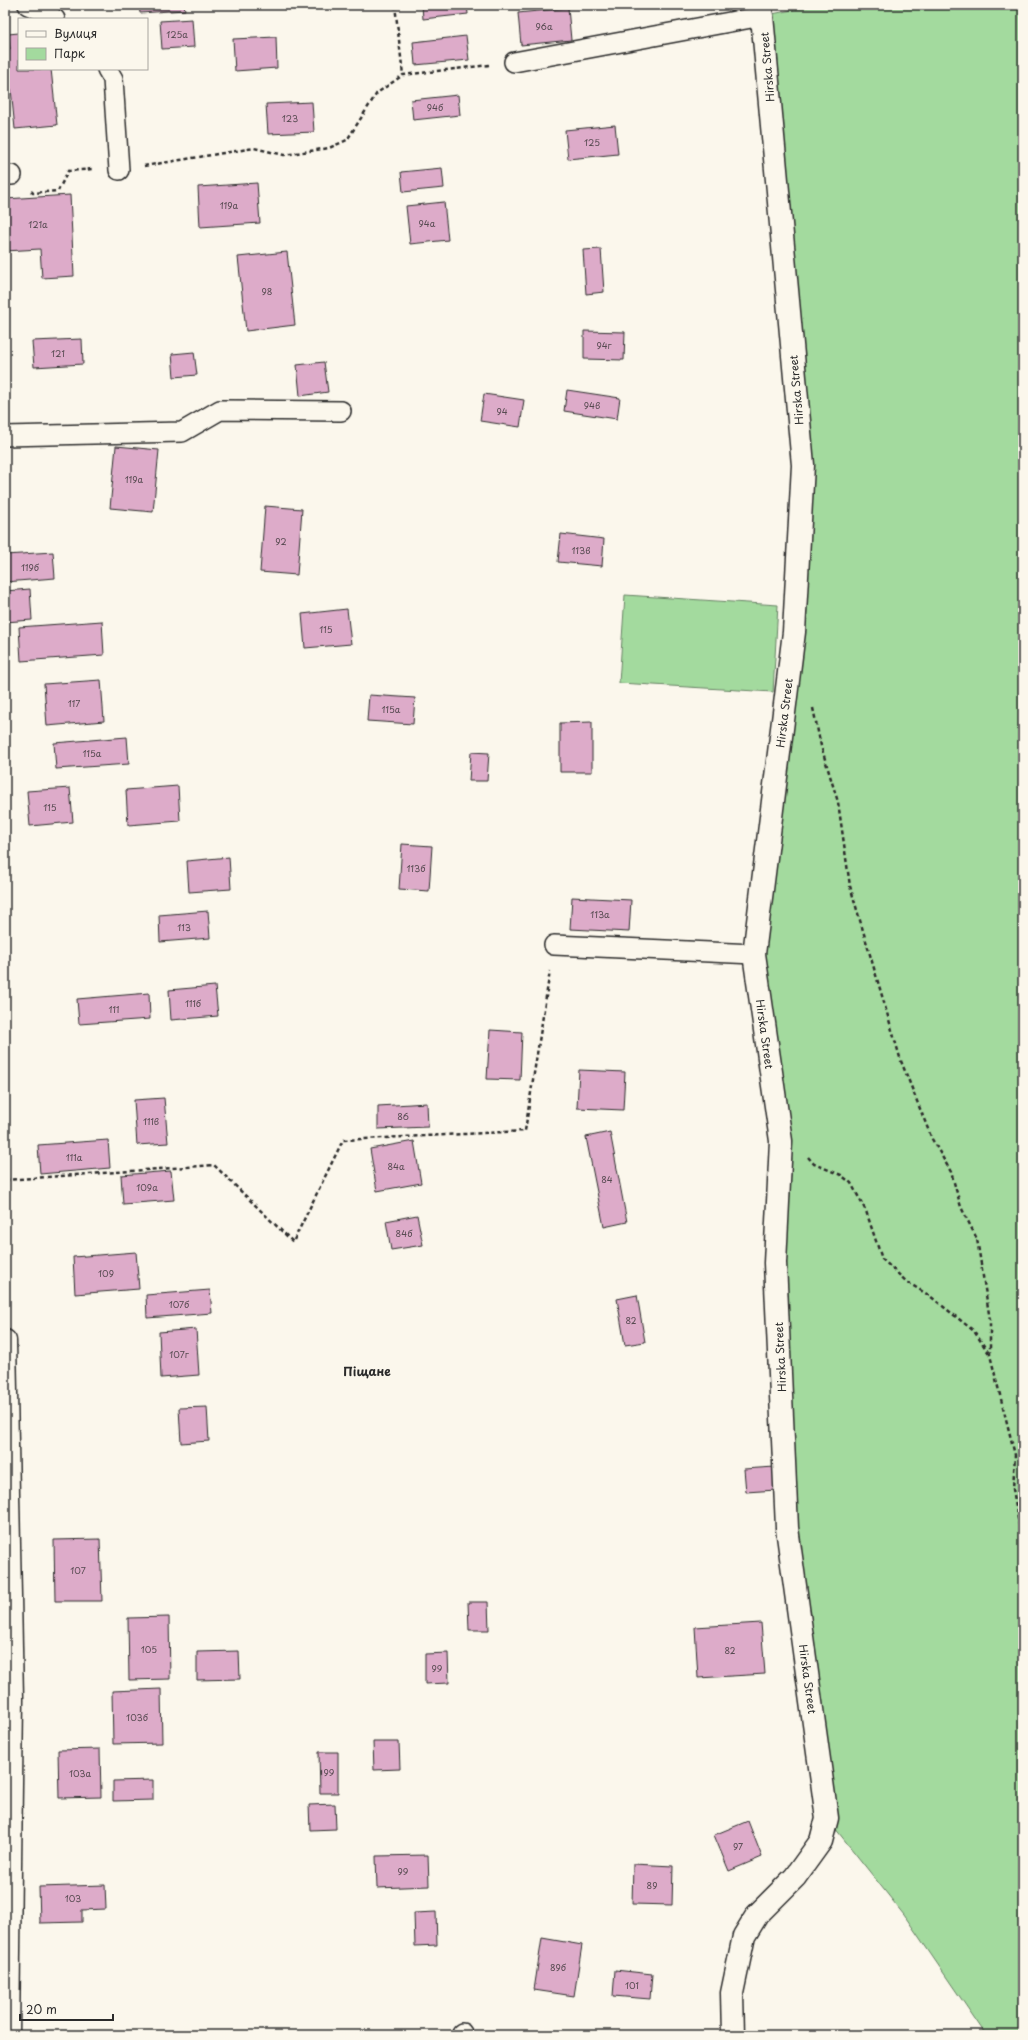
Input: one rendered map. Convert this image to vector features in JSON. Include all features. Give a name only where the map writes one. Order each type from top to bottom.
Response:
[{"type":"street","name":"Hirska Street","points":[[733,2035],[732,1993],[744,1936],[757,1915],[795,1877],[821,1841],[827,1818],[787,1528],[776,1263],[781,1141],[754,954],[794,632],[803,465],[761,11]]},
{"type":"street","points":[[5,1341],[12,1698],[8,2035]]},
{"type":"lane","points":[[28,5],[47,13],[54,18]]},
{"type":"lane","points":[[514,62],[761,11]]},
{"type":"lane","points":[[108,70],[113,79],[119,170]]},
{"type":"lane","points":[[5,436],[182,432],[220,410],[341,411]]},
{"type":"lane","points":[[554,945],[754,954]]},
{"type":"path","points":[[395,5],[403,75]]},
{"type":"path","points":[[119,170],[254,148],[284,155],[329,148],[347,140],[377,93],[403,75],[514,62]]},
{"type":"path","points":[[33,193],[58,191],[68,171],[99,169]]},
{"type":"path","points":[[812,702],[821,746],[838,802],[850,886],[901,1061],[932,1139],[951,1172],[961,1207],[977,1239],[990,1320],[990,1355],[1015,1455],[1013,1489],[1023,1547]]},
{"type":"path","points":[[5,1180],[214,1165],[293,1242],[343,1140],[525,1131],[554,945]]},
{"type":"path","points":[[805,1154],[814,1164],[841,1175],[851,1183],[866,1210],[882,1259],[906,1282],[930,1296],[974,1331],[990,1355]]},
{"type":"green space","points":[[817,5],[1023,5],[1023,2035],[986,2035],[904,1915],[827,1818],[787,1528],[781,1141],[754,954],[803,465],[762,16]]},
{"type":"green space","points":[[625,595],[778,605],[773,692],[619,683]]},
{"type":"building","points":[[139,5],[184,5],[185,10],[140,13]]},
{"type":"building","points":[[422,5],[467,5],[468,14],[423,19]]},
{"type":"building","points":[[568,8],[571,40],[521,45],[518,13]]},
{"type":"building","points":[[192,19],[194,47],[162,49],[160,21]]},
{"type":"building","points":[[18,33],[18,70],[51,70],[57,125],[15,129],[11,89],[5,90],[5,50],[10,49],[8,34]]},
{"type":"building","points":[[466,36],[469,60],[415,65],[413,42]]},
{"type":"building","points":[[276,37],[277,68],[235,71],[233,39]]},
{"type":"building","points":[[458,95],[460,115],[413,120],[411,100]]},
{"type":"building","points":[[312,102],[314,132],[268,134],[266,104]]},
{"type":"building","points":[[615,125],[618,154],[568,159],[565,130]]},
{"type":"building","points":[[442,168],[444,188],[403,192],[401,172]]},
{"type":"building","points":[[257,183],[260,223],[200,227],[198,187]]},
{"type":"building","points":[[70,195],[74,276],[42,278],[40,249],[5,251],[5,199]]},
{"type":"building","points":[[444,202],[448,240],[410,244],[406,206]]},
{"type":"building","points":[[601,249],[604,292],[586,294],[583,250]]},
{"type":"building","points":[[287,252],[295,325],[246,331],[238,257]]},
{"type":"building","points":[[584,331],[625,332],[624,360],[584,359]]},
{"type":"building","points":[[82,339],[83,364],[34,367],[32,341]]},
{"type":"building","points":[[194,352],[197,375],[174,377],[172,354]]},
{"type":"building","points":[[324,362],[328,392],[300,396],[297,365]]},
{"type":"building","points":[[567,390],[620,398],[617,419],[564,411]]},
{"type":"building","points":[[484,394],[524,400],[520,427],[480,421]]},
{"type":"building","points":[[116,446],[159,450],[153,512],[110,508]]},
{"type":"building","points":[[265,506],[302,509],[297,575],[260,572]]},
{"type":"building","points":[[561,534],[604,539],[602,566],[558,562]]},
{"type":"building","points":[[53,552],[55,578],[5,582],[5,555]]},
{"type":"building","points":[[30,589],[32,620],[5,622],[5,591]]},
{"type":"building","points":[[347,609],[351,644],[305,648],[302,614]]},
{"type":"building","points":[[102,621],[104,655],[21,661],[19,627]]},
{"type":"building","points":[[101,680],[104,721],[47,726],[44,684]]},
{"type":"building","points":[[369,695],[415,698],[413,724],[367,721]]},
{"type":"building","points":[[592,722],[592,772],[560,772],[560,723]]},
{"type":"building","points":[[127,737],[129,764],[56,769],[54,743]]},
{"type":"building","points":[[471,752],[489,753],[487,781],[469,781]]},
{"type":"building","points":[[178,786],[180,821],[128,825],[126,790]]},
{"type":"building","points":[[70,788],[73,822],[30,826],[27,791]]},
{"type":"building","points":[[402,844],[432,846],[429,891],[399,889]]},
{"type":"building","points":[[229,857],[231,889],[189,892],[187,861]]},
{"type":"building","points":[[572,897],[631,900],[629,932],[570,929]]},
{"type":"building","points":[[208,911],[210,938],[160,942],[159,915]]},
{"type":"building","points":[[215,986],[218,1016],[171,1020],[169,990]]},
{"type":"building","points":[[149,993],[150,1019],[79,1024],[77,999]]},
{"type":"building","points":[[490,1030],[522,1032],[520,1080],[487,1079]]},
{"type":"building","points":[[579,1070],[625,1072],[623,1110],[577,1108]]},
{"type":"building","points":[[164,1098],[168,1143],[137,1145],[134,1100]]},
{"type":"building","points":[[427,1103],[428,1127],[378,1129],[378,1106]]},
{"type":"building","points":[[610,1132],[627,1222],[604,1227],[586,1137]]},
{"type":"building","points":[[108,1140],[110,1168],[40,1174],[38,1145]]},
{"type":"building","points":[[414,1141],[421,1183],[377,1191],[370,1149]]},
{"type":"building","points":[[171,1171],[174,1200],[123,1204],[121,1175]]},
{"type":"building","points":[[417,1215],[423,1245],[391,1250],[386,1221]]},
{"type":"building","points":[[136,1252],[139,1289],[75,1294],[73,1257]]},
{"type":"building","points":[[210,1290],[212,1313],[147,1318],[146,1295]]},
{"type":"building","points":[[637,1295],[645,1342],[625,1345],[617,1299]]},
{"type":"building","points":[[196,1329],[199,1375],[161,1378],[159,1332]]},
{"type":"building","points":[[207,1407],[209,1441],[181,1443],[179,1408]]},
{"type":"building","points":[[775,1467],[776,1490],[746,1492],[744,1469]]},
{"type":"building","points":[[100,1539],[102,1601],[55,1601],[54,1540]]},
{"type":"building","points":[[468,1602],[488,1602],[489,1630],[469,1630]]},
{"type":"building","points":[[169,1617],[170,1679],[129,1680],[128,1618]]},
{"type":"building","points":[[761,1623],[765,1674],[698,1678],[695,1627]]},
{"type":"building","points":[[239,1651],[240,1679],[197,1680],[197,1652]]},
{"type":"building","points":[[448,1653],[449,1683],[425,1684],[425,1654]]},
{"type":"building","points":[[161,1689],[162,1743],[113,1744],[112,1691]]},
{"type":"building","points":[[373,1742],[399,1742],[400,1769],[374,1770]]},
{"type":"building","points":[[100,1749],[101,1797],[59,1798],[58,1750]]},
{"type":"building","points":[[319,1752],[338,1752],[338,1793],[320,1793]]},
{"type":"building","points":[[153,1780],[153,1800],[113,1801],[113,1781]]},
{"type":"building","points":[[335,1804],[336,1829],[310,1830],[309,1805]]},
{"type":"building","points":[[748,1821],[762,1857],[729,1871],[714,1835]]},
{"type":"building","points":[[428,1855],[429,1886],[377,1888],[376,1856]]},
{"type":"building","points":[[633,1864],[673,1866],[672,1905],[632,1904]]},
{"type":"building","points":[[105,1885],[106,1909],[82,1910],[82,1922],[40,1923],[39,1887]]},
{"type":"building","points":[[436,1912],[437,1945],[415,1946],[414,1913]]},
{"type":"building","points":[[542,1938],[582,1945],[574,1996],[534,1990]]},
{"type":"building","points":[[615,1970],[652,1974],[650,1999],[613,1996]]},
{"type":"district","name":"Піщане","points":[[367,1371]]}]
